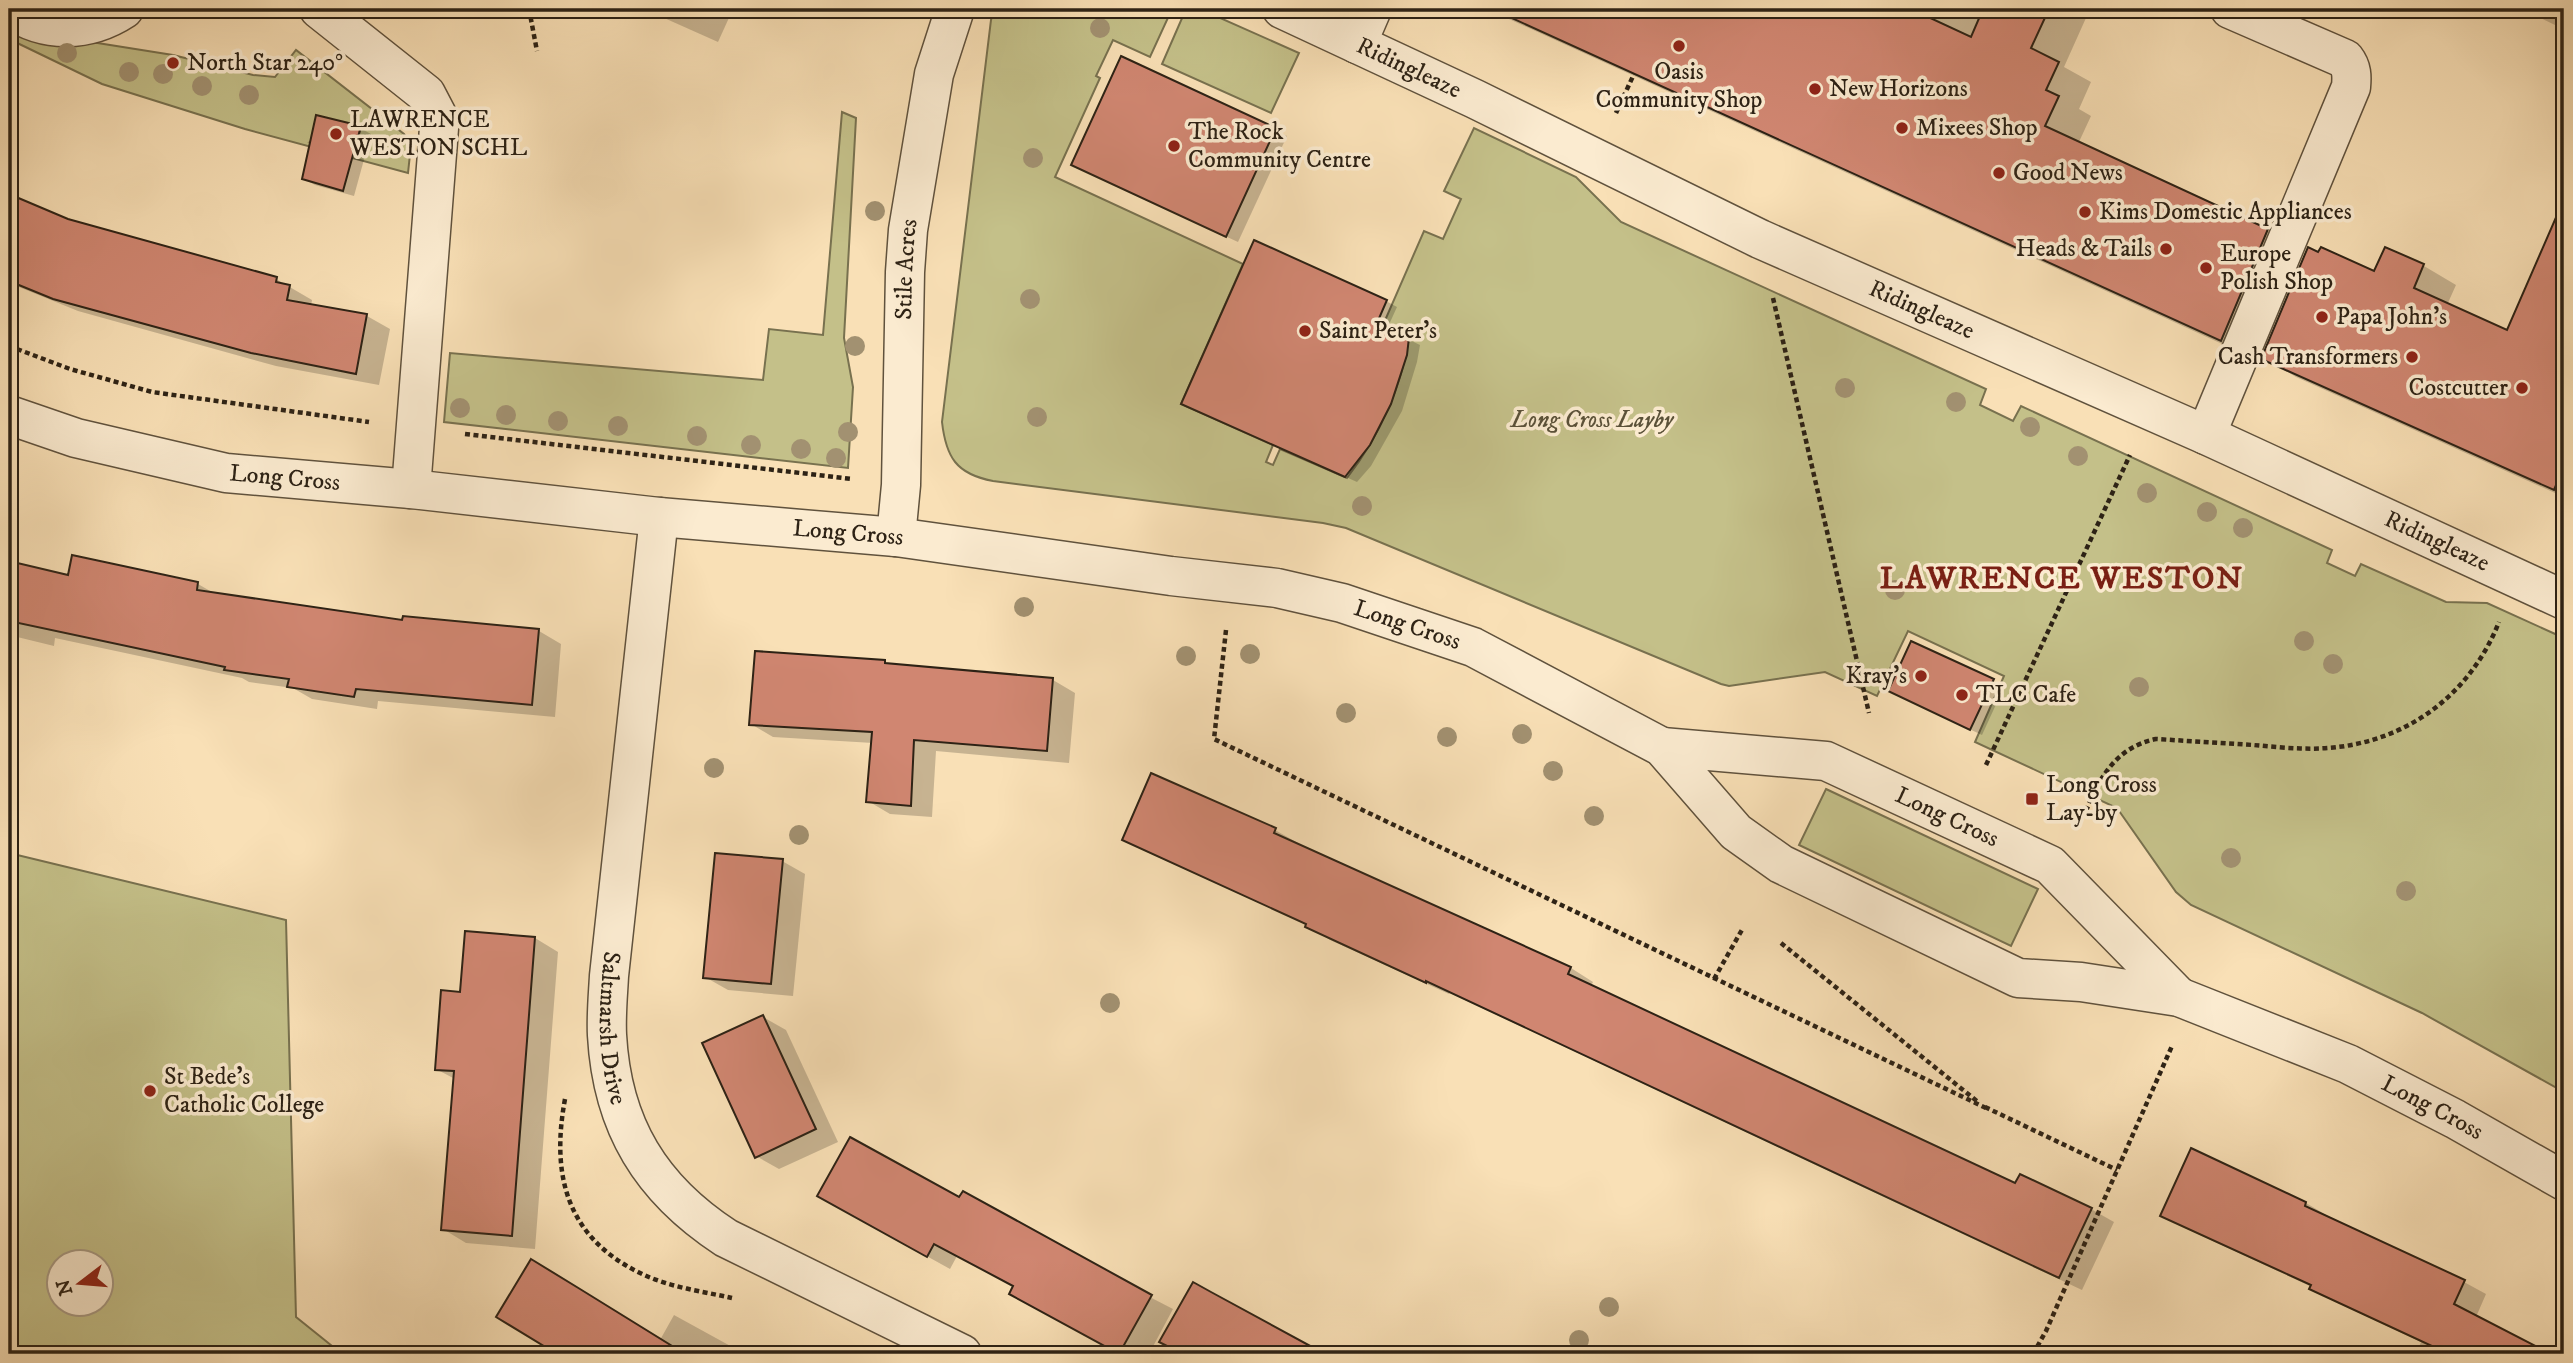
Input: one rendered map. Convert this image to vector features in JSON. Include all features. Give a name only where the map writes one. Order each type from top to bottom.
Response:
[{"type":"street","points":[[31,12],[49,26],[82,26],[100,22],[124,9]]},
{"type":"street","points":[[319,9],[426,94],[438,117],[411,489]]},
{"type":"street","name":"Stile Acres","points":[[896,537],[901,485],[908,230],[934,74],[955,9]]},
{"type":"street","name":"Ridingleaze","points":[[1282,9],[1760,239],[2150,413],[2206,435],[2564,600]]},
{"type":"street","points":[[1357,44],[1372,9]]},
{"type":"street","points":[[2206,435],[2351,87],[2352,76],[2345,59],[2230,9]]},
{"type":"street","name":"Long Cross","points":[[9,415],[76,438],[226,473],[411,489],[659,517],[896,537],[1171,576],[1277,588],[1332,600],[1473,647],[1662,747],[1736,832],[1792,870],[2018,978],[2081,982],[2186,999],[2348,1064],[2455,1119],[2564,1181]]},
{"type":"street","name":"Saltmarsh Drive","points":[[659,517],[608,976],[607,1035],[613,1083],[625,1121],[645,1162],[669,1194],[696,1219],[726,1238],[962,1354]]},
{"type":"street","name":"Long Cross","points":[[1662,747],[1826,761],[2050,865],[2186,999]]},
{"type":"path","points":[[529,9],[537,51]]},
{"type":"path","points":[[1760,239],[1869,713]]},
{"type":"path","points":[[1986,765],[2150,413]]},
{"type":"path","points":[[2086,811],[2109,766],[2131,747],[2144,742],[2156,739],[2329,748],[2391,733],[2418,719],[2438,707],[2474,671],[2488,649],[2517,577]]},
{"type":"path","points":[[1226,626],[1214,739],[2117,1170]]},
{"type":"path","points":[[1714,979],[1743,928]]},
{"type":"path","points":[[1780,943],[1986,1108]]},
{"type":"path","points":[[2033,1354],[2046,1331],[2117,1170],[2186,999]]},
{"type":"green space","name":"Long Cross Layby","points":[[994,9],[1172,9],[1150,57],[1113,40],[1096,76],[1100,78],[1055,177],[1243,264],[1181,404],[1273,445],[1266,462],[1273,465],[1280,449],[1347,478],[1369,446],[1394,394],[1409,338],[1383,325],[1424,231],[1443,239],[1461,199],[1444,191],[1474,128],[1576,177],[1621,222],[1986,389],[1980,405],[2013,421],[2021,406],[2332,550],[2327,563],[2355,576],[2361,564],[2446,602],[2487,603],[2564,638],[2564,1092],[2422,1013],[2191,905],[2176,892],[2117,808],[1975,742],[2004,676],[1908,631],[1877,696],[1825,672],[1729,686],[1346,528],[993,481],[970,474],[955,462],[950,454],[942,422]]},
{"type":"green space","points":[[1186,9],[1200,9],[1299,53],[1271,113],[1162,64]]},
{"type":"green space","points":[[9,21],[41,34],[173,55],[253,75],[275,77],[296,50],[404,134],[411,145],[408,173],[245,129],[102,84],[9,39]],"holes":[[[361,126],[355,152],[311,142]]]},
{"type":"green space","points":[[842,112],[856,118],[844,338],[853,387],[848,468],[444,422],[450,353],[763,380],[769,329],[823,335]]},
{"type":"green space","points":[[1826,789],[2038,889],[2011,946],[1799,845]]},
{"type":"green space","name":"St Bede's Catholic College","points":[[9,853],[286,920],[296,1317],[342,1354],[9,1354]]},
{"type":"building","points":[[1492,9],[1911,9],[1971,37],[1983,9],[2049,9],[2031,48],[2059,62],[2046,90],[2059,96],[2045,126],[2268,229],[2221,341]]},
{"type":"building","name":"The Rock Community Centre","points":[[1121,56],[1276,128],[1226,237],[1071,165]]},
{"type":"building","points":[[316,115],[361,126],[343,191],[302,179]]},
{"type":"building","points":[[9,194],[68,219],[277,277],[276,282],[290,285],[287,300],[367,314],[356,374],[251,353],[53,299],[9,281]]},
{"type":"building","points":[[2564,199],[2564,466],[2554,490],[2261,359],[2308,247],[2318,252],[2321,247],[2374,271],[2385,247],[2424,264],[2414,288],[2507,330]]},
{"type":"building","name":"Saint Peter's","points":[[1254,240],[1387,300],[1377,323],[1409,337],[1407,355],[1391,404],[1370,445],[1345,477],[1181,404]]},
{"type":"building","points":[[72,555],[198,582],[197,590],[402,620],[403,616],[539,629],[532,705],[356,689],[354,697],[287,687],[289,679],[224,670],[225,667],[9,621],[9,561],[68,575]]},
{"type":"building","points":[[1911,641],[1994,679],[1970,730],[1888,691]]},
{"type":"building","points":[[755,651],[885,660],[885,663],[1053,678],[1047,751],[914,740],[911,806],[866,802],[872,732],[749,725]]},
{"type":"building","points":[[1151,773],[1276,828],[1274,833],[1571,967],[1568,974],[2015,1183],[2020,1174],[2092,1208],[2059,1278],[1122,840]]},
{"type":"building","points":[[715,853],[783,859],[771,984],[703,978]]},
{"type":"building","points":[[465,931],[535,937],[512,1236],[441,1230],[454,1071],[435,1070],[441,990],[460,992]]},
{"type":"building","points":[[763,1015],[816,1129],[755,1158],[702,1043]]},
{"type":"building","points":[[850,1137],[959,1197],[963,1191],[1152,1295],[1119,1354],[1009,1294],[1013,1286],[934,1244],[927,1257],[817,1196]]},
{"type":"building","points":[[2191,1148],[2306,1202],[2305,1206],[2465,1280],[2454,1304],[2551,1354],[2449,1354],[2309,1289],[2311,1285],[2160,1216]]},
{"type":"building","points":[[531,1259],[685,1354],[557,1354],[496,1317]]},
{"type":"building","points":[[1193,1282],[1325,1354],[1183,1354],[1159,1342]]},
{"type":"place","name":"Oasis Community Shop","points":[[1679,46]]},
{"type":"place","name":"North Star 240°","points":[[173,63]]},
{"type":"place","name":"New Horizons","points":[[1815,89]]},
{"type":"place","name":"Mixees Shop","points":[[1902,128]]},
{"type":"place","name":"LAWRENCE WESTON SCHL","points":[[336,134]]},
{"type":"place","name":"The Rock Community Centre","points":[[1174,146]]},
{"type":"place","name":"Good News","points":[[1999,173]]},
{"type":"place","name":"Kims Domestic Appliances","points":[[2085,212]]},
{"type":"place","name":"Heads & Tails","points":[[2166,249]]},
{"type":"place","name":"Europe Polish Shop","points":[[2206,268]]},
{"type":"place","name":"Papa John's","points":[[2322,317]]},
{"type":"place","name":"Saint Peter's","points":[[1305,331]]},
{"type":"place","name":"Cash Transformers","points":[[2412,357]]},
{"type":"place","name":"Costcutter","points":[[2522,388]]},
{"type":"place","name":"Kray's","points":[[1921,676]]},
{"type":"place","name":"TLC Cafe","points":[[1962,695]]},
{"type":"place","name":"Long Cross Lay-by","points":[[2032,799]]},
{"type":"place","name":"St Bede's Catholic College","points":[[150,1091]]},
{"type":"district","name":"LAWRENCE WESTON","points":[[2062,579]]}]
